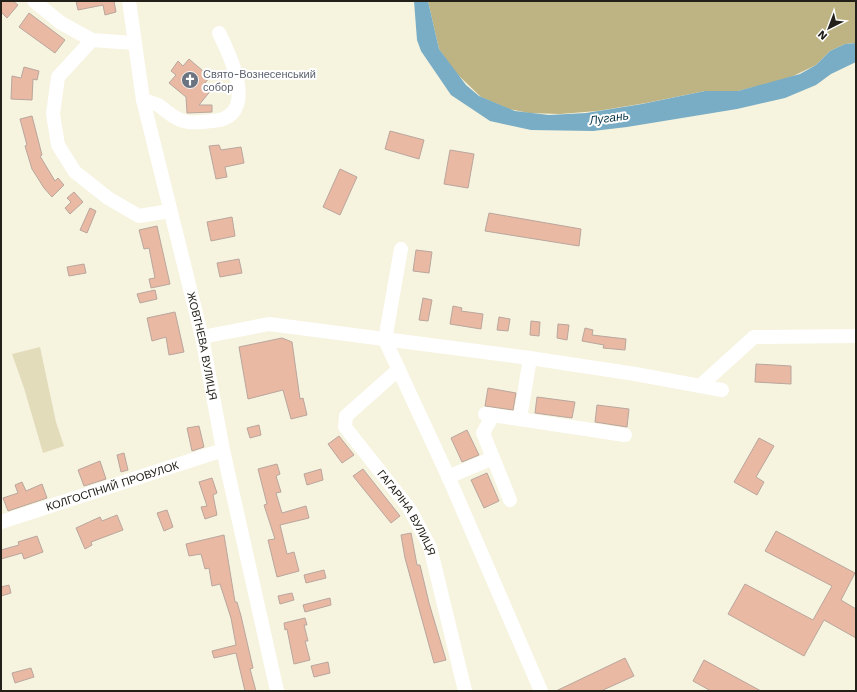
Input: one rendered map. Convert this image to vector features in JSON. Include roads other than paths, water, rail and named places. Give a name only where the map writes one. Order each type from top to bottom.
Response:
[{"type":"street","points":[[34,1],[61,23],[92,40],[133,43]]},
{"type":"street","name":"ЖОВТНЕВА ВУЛИЦЯ","points":[[129,1],[133,43],[143,100],[202,337],[223,450],[277,691]]},
{"type":"street","points":[[143,100],[158,105],[184,122],[221,121],[228,115],[237,107],[239,96],[238,83],[233,61],[219,33]]},
{"type":"street","points":[[92,40],[58,77],[53,114],[58,145],[75,172],[108,198],[139,216],[170,211]]},
{"type":"street","points":[[401,249],[386,340],[448,477],[541,691]]},
{"type":"street","points":[[202,337],[269,324],[530,358],[722,390]]},
{"type":"street","points":[[700,386],[754,337],[856,336]]},
{"type":"street","points":[[520,419],[530,358]]},
{"type":"street","name":"ГАГАРІНА ВУЛИЦЯ","points":[[400,369],[346,416],[345,427],[409,508],[430,547],[465,691]]},
{"type":"street","points":[[510,500],[483,433],[489,414],[625,435]]},
{"type":"street","name":"КОЛГОСПНИЙ ПРОВУЛОК","points":[[1,522],[223,450]]},
{"type":"street","points":[[448,477],[493,458]]},
{"type":"water","name":"Лугань","points":[[414,1],[428,1],[439,49],[466,85],[479,96],[515,111],[549,115],[586,113],[642,104],[705,91],[738,91],[800,74],[816,65],[830,51],[845,44],[856,43],[856,62],[831,74],[816,85],[785,98],[737,109],[593,131],[531,130],[490,121],[451,95],[421,51],[417,40]]},
{"type":"place","name":"Свято-Вознесенський собор","points":[[190,80]]}]
